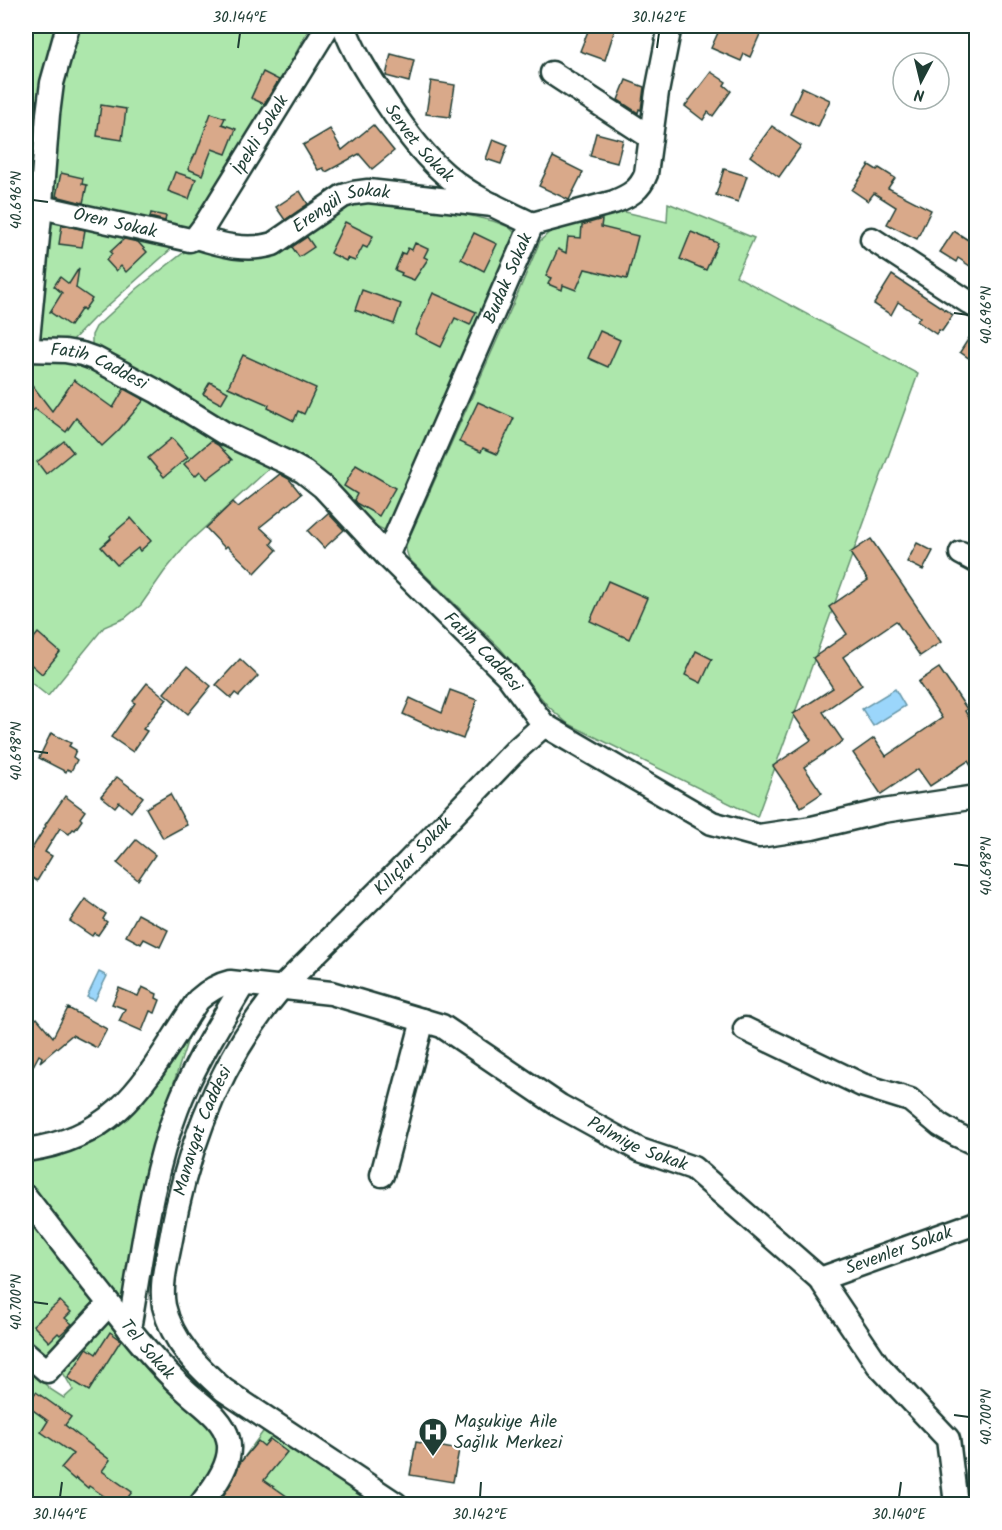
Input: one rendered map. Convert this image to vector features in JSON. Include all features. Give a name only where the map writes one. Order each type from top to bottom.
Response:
[{"type":"street","points":[[26,350],[52,83],[68,26]]},
{"type":"street","name":"İpekli Sokak","points":[[193,239],[205,225],[328,26]]},
{"type":"street","name":"Servet Sokak","points":[[344,26],[364,69],[415,143],[434,164],[457,184],[532,224]]},
{"type":"street","name":"Budak Sokak","points":[[387,556],[532,224],[614,202],[627,197],[642,183],[646,174],[657,92],[670,26]]},
{"type":"street","points":[[552,73],[650,137]]},
{"type":"street","name":"Erengül Sokak","points":[[193,239],[218,244],[263,247],[273,244],[344,196],[368,191],[493,205]]},
{"type":"street","name":"Ören Sokak","points":[[41,207],[193,239]]},
{"type":"street","points":[[872,239],[976,307]]},
{"type":"street","name":"Fatih Caddesi","points":[[26,350],[65,351],[96,359],[156,391],[224,433],[304,472],[323,487],[387,556],[507,675],[544,725],[712,823],[759,836],[812,828],[883,811],[976,797]]},
{"type":"street","name":"Kılıçlar Sokak","points":[[281,988],[408,862],[515,751],[544,725]]},
{"type":"street","points":[[26,1150],[49,1146],[77,1137],[113,1115],[134,1095],[151,1073],[198,1000],[208,990],[230,982],[281,988]]},
{"type":"street","points":[[129,1329],[152,1197],[167,1137],[177,1108],[200,1058],[244,983]]},
{"type":"street","name":"Palmiye Sokak","points":[[281,988],[331,993],[442,1026],[560,1106],[640,1150],[693,1168],[820,1279],[878,1365],[948,1439],[956,1504]]},
{"type":"street","name":"Manavgat Caddesi","points":[[281,988],[252,1026],[234,1055],[193,1146],[183,1178],[165,1269],[163,1289],[165,1307],[178,1340],[191,1359],[215,1382],[396,1504]]},
{"type":"street","points":[[382,1175],[423,1020]]},
{"type":"street","points":[[745,1029],[862,1085],[910,1100],[940,1125],[976,1144]]},
{"type":"street","name":"Tel Sokak","points":[[26,1197],[129,1329],[183,1388],[224,1427],[228,1436],[228,1454],[220,1476],[201,1504]]},
{"type":"street","name":"Sevenler Sokak","points":[[820,1279],[976,1223]]},
{"type":"street","points":[[26,1353],[47,1371],[109,1304]]},
{"type":"green space","points":[[26,26],[61,26],[26,269]]},
{"type":"green space","points":[[79,26],[310,26],[268,106],[225,177],[186,233],[47,203],[54,110]]},
{"type":"green space","points":[[403,200],[493,221],[509,227],[516,234],[390,529],[384,530],[372,524],[267,446],[92,348],[92,335],[96,327],[138,288],[192,246],[228,253],[342,202]]},
{"type":"green space","points":[[668,203],[754,238],[736,276],[918,374],[757,817],[567,723],[548,706],[500,648],[409,559],[406,550],[406,545],[540,241],[555,227],[621,211],[667,222]]},
{"type":"green space","points":[[50,213],[179,242],[94,318],[67,346],[35,343]]},
{"type":"green space","points":[[56,359],[90,367],[275,463],[188,543],[141,605],[125,618],[104,627],[48,696],[26,679],[26,362]]},
{"type":"green space","points":[[191,1030],[158,1131],[127,1307],[103,1282],[26,1186],[26,1158],[80,1147],[104,1135],[126,1119],[150,1093],[185,1031]]},
{"type":"green space","points":[[26,1212],[93,1303],[93,1308],[55,1350],[44,1355],[26,1342]]},
{"type":"green space","points":[[104,1320],[113,1324],[217,1434],[221,1460],[190,1504],[26,1504],[26,1365],[50,1389],[64,1398],[73,1390],[61,1369]]},
{"type":"green space","points":[[265,1429],[374,1504],[240,1504],[246,1496],[228,1482]]},
{"type":"water","points":[[895,689],[905,706],[873,726],[862,709]]},
{"type":"water","points":[[99,972],[107,976],[95,1000],[87,997]]},
{"type":"building","points":[[590,26],[616,26],[605,60],[580,51]]},
{"type":"building","points":[[721,26],[746,26],[761,32],[750,57],[744,54],[741,61],[711,48]]},
{"type":"building","points":[[391,54],[414,60],[409,82],[386,76]]},
{"type":"building","points":[[263,72],[279,80],[264,104],[251,98]]},
{"type":"building","points":[[711,72],[726,82],[724,85],[731,91],[713,116],[708,112],[703,120],[685,106]]},
{"type":"building","points":[[626,80],[644,87],[641,110],[639,109],[638,113],[618,100]]},
{"type":"building","points":[[431,81],[455,85],[450,117],[426,114]]},
{"type":"building","points":[[802,87],[830,100],[818,127],[790,114]]},
{"type":"building","points":[[101,105],[126,109],[122,140],[97,136]]},
{"type":"building","points":[[211,113],[225,118],[222,124],[236,129],[226,154],[212,149],[202,175],[188,169]]},
{"type":"building","points":[[373,125],[394,151],[372,169],[359,154],[326,172],[323,168],[318,170],[303,145],[330,129],[342,150]]},
{"type":"building","points":[[772,126],[801,146],[779,177],[750,156]]},
{"type":"building","points":[[596,133],[623,140],[617,163],[590,156]]},
{"type":"building","points":[[493,139],[508,145],[501,164],[486,159]]},
{"type":"building","points":[[553,157],[583,172],[569,200],[539,186]]},
{"type":"building","points":[[869,165],[895,178],[888,188],[931,210],[917,239],[887,224],[896,207],[874,193],[868,201],[852,190]]},
{"type":"building","points":[[724,169],[747,176],[738,202],[716,195]]},
{"type":"building","points":[[175,172],[196,179],[189,199],[168,191]]},
{"type":"building","points":[[61,173],[83,178],[82,184],[87,185],[83,203],[56,196]]},
{"type":"building","points":[[300,191],[308,204],[285,220],[276,207]]},
{"type":"building","points":[[151,213],[166,216],[165,221],[150,217]]},
{"type":"building","points":[[602,220],[601,227],[638,236],[627,279],[585,269],[576,290],[563,285],[562,290],[548,284],[551,278],[546,276],[558,249],[566,253],[568,237],[581,238],[582,225]]},
{"type":"building","points":[[345,222],[373,236],[367,248],[363,246],[355,261],[347,258],[346,261],[330,253]]},
{"type":"building","points":[[62,225],[85,230],[82,247],[59,244]]},
{"type":"building","points":[[954,231],[976,245],[976,270],[958,258],[956,262],[940,252]]},
{"type":"building","points":[[691,232],[718,243],[706,270],[680,259]]},
{"type":"building","points":[[474,233],[497,244],[484,271],[461,259]]},
{"type":"building","points":[[307,237],[314,247],[299,257],[292,247]]},
{"type":"building","points":[[124,239],[138,242],[147,252],[126,272],[121,266],[116,271],[106,260],[112,254],[110,252]]},
{"type":"building","points":[[415,243],[428,249],[424,257],[428,259],[414,280],[395,270],[402,253],[405,254],[408,248],[412,250]]},
{"type":"building","points":[[79,268],[76,288],[92,299],[84,310],[82,308],[70,326],[50,312],[62,293],[54,286],[60,277],[69,284]]},
{"type":"building","points":[[892,275],[953,315],[942,331],[939,330],[936,334],[917,321],[920,317],[898,302],[891,315],[874,304]]},
{"type":"building","points":[[362,290],[401,304],[394,324],[355,310]]},
{"type":"building","points":[[433,293],[476,312],[470,325],[455,318],[441,347],[415,334]]},
{"type":"building","points":[[976,327],[976,363],[960,352]]},
{"type":"building","points":[[600,331],[620,340],[608,367],[588,358]]},
{"type":"building","points":[[243,355],[316,388],[304,414],[298,411],[294,421],[268,408],[269,405],[228,387]]},
{"type":"building","points":[[26,377],[52,411],[74,380],[113,408],[124,389],[144,400],[102,446],[76,418],[66,432],[35,409],[31,412],[26,405]]},
{"type":"building","points":[[210,382],[228,392],[221,404],[203,394]]},
{"type":"building","points":[[478,402],[514,418],[497,454],[483,448],[481,452],[459,442]]},
{"type":"building","points":[[172,438],[188,457],[164,477],[148,458]]},
{"type":"building","points":[[64,441],[73,452],[46,474],[37,462]]},
{"type":"building","points":[[211,441],[232,460],[207,479],[200,471],[195,476],[184,464]]},
{"type":"building","points":[[356,465],[395,488],[379,516],[356,503],[354,500],[357,494],[344,486]]},
{"type":"building","points":[[280,474],[289,479],[301,494],[260,527],[274,540],[271,544],[277,550],[255,573],[227,546],[225,548],[206,528],[233,502],[238,507]]},
{"type":"building","points":[[328,513],[344,530],[324,548],[308,531]]},
{"type":"building","points":[[131,518],[151,541],[140,551],[138,548],[117,565],[101,547]]},
{"type":"building","points":[[871,539],[941,642],[920,656],[896,621],[843,657],[862,685],[823,712],[843,741],[804,767],[822,793],[801,807],[773,766],[811,740],[793,714],[833,688],[813,658],[847,634],[829,607],[868,580],[850,553]]},
{"type":"building","points":[[917,543],[933,551],[923,570],[907,562]]},
{"type":"building","points":[[608,581],[647,598],[629,639],[590,621]]},
{"type":"building","points":[[38,633],[60,652],[42,674],[26,660],[26,648]]},
{"type":"building","points":[[696,651],[712,659],[701,683],[685,675]]},
{"type":"building","points":[[240,659],[258,676],[239,696],[235,693],[231,698],[216,685]]},
{"type":"building","points":[[187,666],[211,686],[188,714],[164,693]]},
{"type":"building","points":[[939,668],[967,709],[965,711],[976,729],[976,774],[968,761],[930,786],[918,769],[881,794],[853,753],[874,738],[886,756],[942,718],[918,682]]},
{"type":"building","points":[[147,683],[167,699],[143,729],[147,731],[133,752],[111,737]]},
{"type":"building","points":[[450,690],[477,700],[463,739],[403,714],[410,698],[442,713]]},
{"type":"building","points":[[51,733],[71,743],[69,746],[76,750],[73,757],[77,760],[71,771],[67,769],[66,772],[39,758]]},
{"type":"building","points":[[117,777],[143,797],[131,812],[119,802],[115,807],[101,796]]},
{"type":"building","points":[[170,794],[187,825],[163,838],[146,808]]},
{"type":"building","points":[[65,796],[85,811],[75,830],[73,829],[69,834],[60,828],[45,852],[52,856],[37,881],[26,874],[26,858]]},
{"type":"building","points":[[136,840],[155,855],[138,880],[117,863]]},
{"type":"building","points":[[85,899],[106,914],[103,919],[107,922],[98,935],[94,933],[92,936],[70,921]]},
{"type":"building","points":[[138,914],[168,930],[160,947],[144,939],[141,944],[126,936]]},
{"type":"building","points":[[142,987],[157,994],[156,998],[160,1000],[155,1013],[150,1011],[142,1031],[119,1021],[125,1009],[112,1004],[119,988],[138,996]]},
{"type":"building","points":[[68,1008],[107,1029],[97,1048],[72,1035],[40,1062],[42,1057],[39,1055],[26,1079],[26,1027],[37,1018],[53,1037]]},
{"type":"building","points":[[60,1301],[71,1312],[65,1318],[72,1324],[49,1342],[33,1325]]},
{"type":"building","points":[[110,1332],[121,1340],[89,1391],[68,1378],[87,1348],[96,1354]]},
{"type":"building","points":[[36,1392],[71,1417],[65,1425],[110,1460],[102,1471],[132,1492],[123,1504],[116,1504],[89,1486],[88,1488],[61,1468],[73,1454],[41,1432],[48,1421],[26,1405]]},
{"type":"building","points":[[270,1439],[287,1452],[264,1480],[298,1504],[218,1504],[233,1480],[240,1463],[258,1441],[264,1446]]},
{"type":"building","points":[[416,1442],[459,1450],[453,1482],[410,1475]]},
{"type":"place","name":"Maşukiye Aile Sağlık Merkezi","points":[[433,1458]]}]
